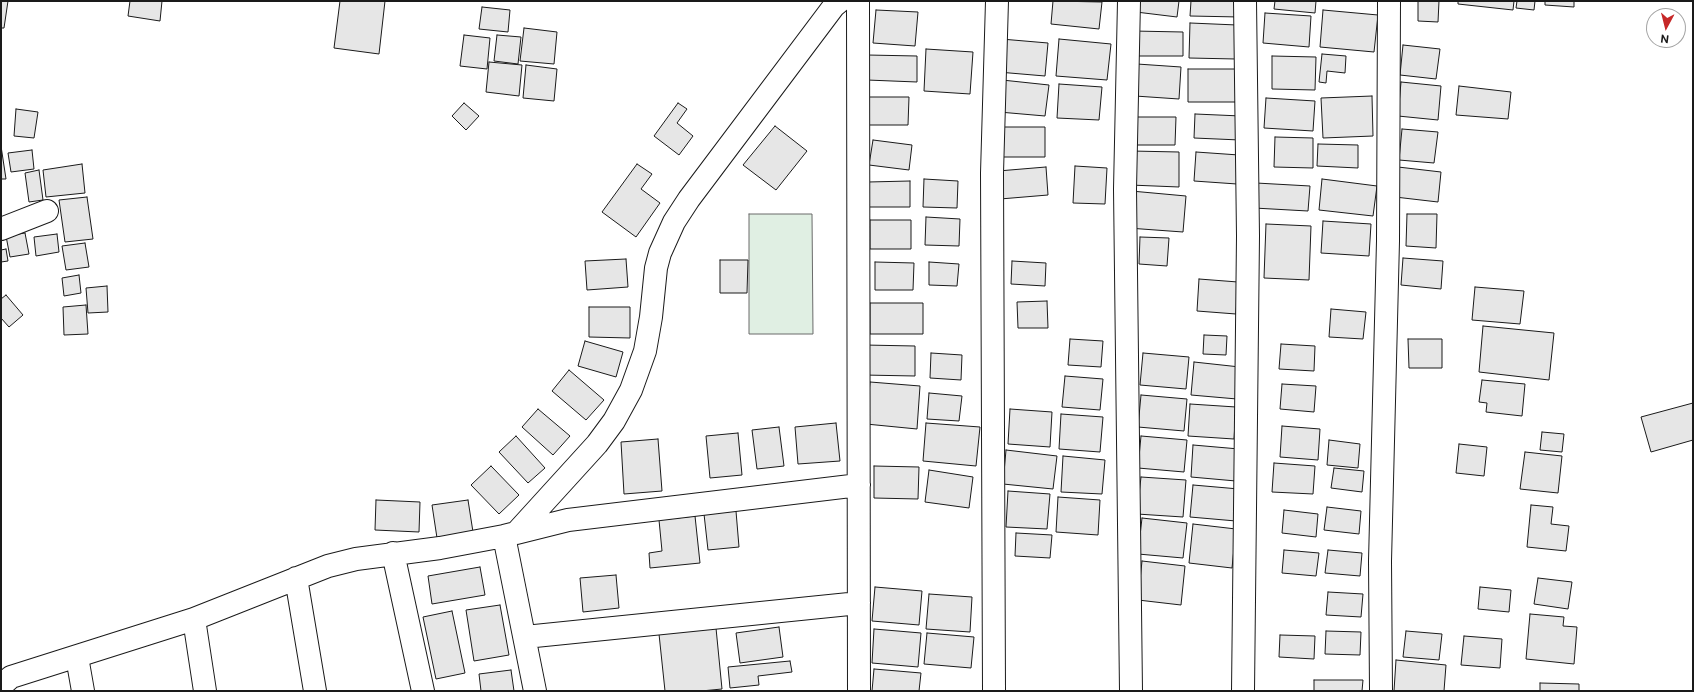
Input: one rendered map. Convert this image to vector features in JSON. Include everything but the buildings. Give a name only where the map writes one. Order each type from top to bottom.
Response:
[{"type":"street","points":[[510,535],[597,444],[614,421],[631,390],[645,351],[651,317],[656,268],[660,252],[674,222],[834,6],[840,1]]},
{"type":"street","points":[[858,1],[859,691]]},
{"type":"street","points":[[994,691],[992,173],[997,1]]},
{"type":"street","points":[[1129,1],[1125,189],[1131,691]]},
{"type":"street","points":[[1243,691],[1248,236],[1245,1]]},
{"type":"street","points":[[1381,691],[1380,561],[1388,241],[1389,1]]},
{"type":"street","points":[[1,229],[47,211]]},
{"type":"street","points":[[1,686],[11,677],[194,619],[328,566],[356,559],[440,548],[510,535],[568,520],[859,485]]},
{"type":"street","points":[[510,535],[525,637],[535,691]]},
{"type":"street","points":[[393,553],[423,691]]},
{"type":"street","points":[[296,578],[315,691]]},
{"type":"street","points":[[525,637],[859,603]]},
{"type":"street","points":[[194,619],[205,691]]},
{"type":"street","points":[[77,657],[83,691]]},
{"type":"green space","points":[[749,214],[812,214],[813,334],[749,334]]}]
